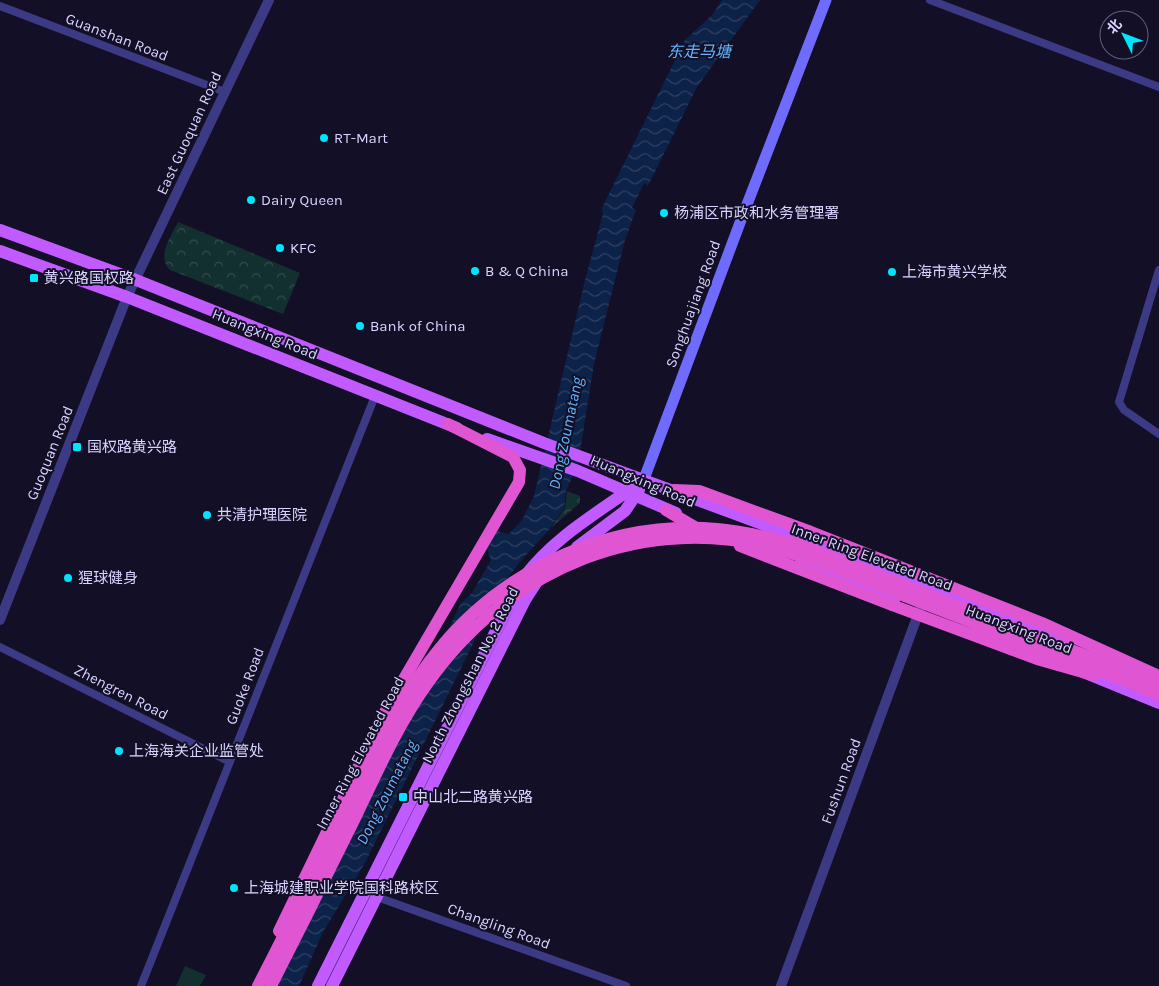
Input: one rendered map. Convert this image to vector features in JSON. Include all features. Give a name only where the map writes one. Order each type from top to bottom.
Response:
[{"type":"highway","points":[[252,986],[373,734],[519,482],[520,470],[517,461],[505,452],[448,424]]},
{"type":"highway","points":[[674,490],[699,491],[984,600],[1072,635],[1159,676]]},
{"type":"highway","points":[[666,510],[689,525],[710,535],[1036,660],[1139,686]]},
{"type":"highway","name":"Inner Ring Elevated Road","points":[[258,986],[396,714],[439,649],[487,600],[515,580],[552,559],[583,547],[628,534],[687,528],[744,532],[797,544],[1159,684]]},
{"type":"highway","name":"Inner Ring Elevated Road","points":[[271,986],[369,789],[428,681],[451,652],[489,613],[524,588],[580,559],[636,544],[689,538],[709,538],[784,551],[1159,694]]},
{"type":"main road","name":"Songhuajiang Road","points":[[644,479],[740,220],[826,0]]},
{"type":"main road","name":"Huangxing Road","points":[[0,230],[136,280],[544,443],[929,586],[1159,676]]},
{"type":"main road","name":"Huangxing Road","points":[[0,251],[127,297],[448,424],[578,471],[666,510],[921,608],[1159,703]]},
{"type":"main road","name":"North Zhongshan No. 2 Road","points":[[332,986],[369,894],[522,579],[558,540],[631,494],[644,479]]},
{"type":"main road","name":"North Zhongshan No. 2 Road","points":[[318,986],[531,589],[562,557],[625,511],[631,494]]},
{"type":"street","name":"East Guoquan Road","points":[[127,297],[269,0]]},
{"type":"street","points":[[930,0],[1159,87]]},
{"type":"street","name":"Guanshan Road","points":[[0,6],[225,92]]},
{"type":"street","points":[[1159,270],[1119,398],[1119,402],[1124,410],[1159,434]]},
{"type":"street","name":"Guoquan Road","points":[[0,620],[127,297]]},
{"type":"street","name":"Guoke Road","points":[[141,986],[375,396]]},
{"type":"street","name":"Fushun Road","points":[[781,986],[929,586]]},
{"type":"street","name":"Zhengren Road","points":[[0,647],[230,762]]},
{"type":"street","name":"Changling Road","points":[[369,894],[626,986]]},
{"type":"green space","points":[[178,222],[300,273],[283,314],[170,270],[164,259],[166,246]]},
{"type":"green space","points":[[567,491],[580,496],[580,503],[550,529],[565,508]]},
{"type":"green space","points":[[185,966],[206,975],[200,986],[176,986]]},
{"type":"water","name":"东走马塘","points":[[722,0],[760,0],[697,87],[648,186],[644,183],[632,208],[636,210],[625,240],[594,364],[578,464],[566,491],[564,508],[548,531],[502,585],[365,863],[323,932],[299,986],[274,986],[461,603],[472,593],[491,560],[487,549],[497,531],[509,534],[522,520],[534,496],[585,280],[603,214],[602,208],[685,40],[712,15]]},
{"type":"place","name":"RT-Mart","points":[[324,138]]},
{"type":"place","name":"Dairy Queen","points":[[251,200]]},
{"type":"place","name":"杨浦区市政和水务管理署","points":[[664,213]]},
{"type":"place","name":"KFC","points":[[280,248]]},
{"type":"place","name":"B & Q China","points":[[475,271]]},
{"type":"place","name":"上海市黄兴学校","points":[[892,272]]},
{"type":"place","name":"黄兴路国权路","points":[[34,278]]},
{"type":"place","name":"Bank of China","points":[[360,326]]},
{"type":"place","name":"国权路黄兴路","points":[[77,447]]},
{"type":"place","name":"共清护理医院","points":[[207,515]]},
{"type":"place","name":"猩球健身","points":[[68,578]]},
{"type":"place","name":"上海海关企业监管处","points":[[119,751]]},
{"type":"place","name":"中山北二路黄兴路","points":[[403,797]]},
{"type":"place","name":"上海城建职业学院国科路校区","points":[[234,888]]},
{"type":"water label","name":"Dong Zoumatang","points":[[565,433]]},
{"type":"water label","name":"Dong Zoumatang","points":[[386,792]]}]
